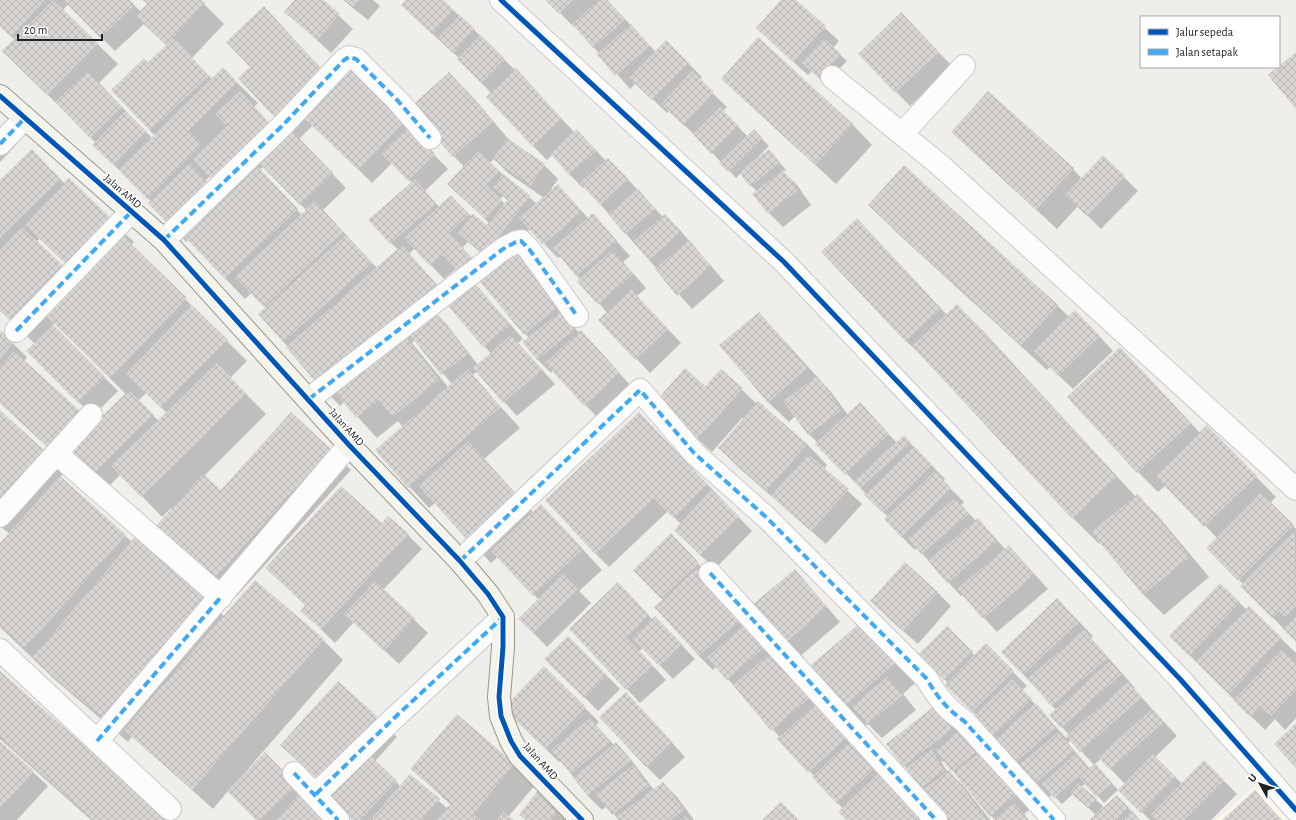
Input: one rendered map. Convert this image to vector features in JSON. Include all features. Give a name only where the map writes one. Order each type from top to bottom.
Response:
[{"type":"street","points":[[501,0],[784,262],[1180,679],[1296,810]]},
{"type":"street","points":[[164,240],[284,124],[344,60],[349,57],[356,59],[398,101],[430,138]]},
{"type":"street","points":[[902,134],[964,66]]},
{"type":"street","points":[[832,77],[947,171],[1296,489]]},
{"type":"street","name":"Jalan AMD","points":[[0,96],[164,240],[349,444],[460,561],[488,594],[503,617],[503,647],[499,697],[501,716],[511,741],[520,756],[582,820]]},
{"type":"street","points":[[0,144],[25,118]]},
{"type":"street","points":[[16,331],[131,212]]},
{"type":"street","points":[[309,399],[503,249],[516,242],[521,241],[529,249],[577,316]]},
{"type":"street","points":[[460,561],[640,390],[694,453],[767,518],[927,679],[937,696],[949,710],[964,721],[1054,820]]},
{"type":"street","points":[[0,516],[58,454],[91,415]]},
{"type":"street","points":[[97,741],[221,597],[349,444]]},
{"type":"street","points":[[58,454],[221,597]]},
{"type":"street","points":[[710,573],[936,820]]},
{"type":"street","points":[[316,794],[391,721],[503,617]]},
{"type":"street","points":[[0,650],[170,809]]},
{"type":"street","points":[[294,773],[316,794],[338,820]]},
{"type":"shaded area","points":[[1261,781],[1293,820],[1216,820]]},
{"type":"building","points":[[0,0],[45,0],[11,37],[0,26]]},
{"type":"building","points":[[53,0],[98,43],[47,95],[2,51]]},
{"type":"building","points":[[63,0],[130,0],[135,5],[100,38]]},
{"type":"building","points":[[143,0],[201,0],[205,3],[166,45],[135,16],[147,4]]},
{"type":"building","points":[[294,0],[324,0],[340,14],[317,40],[284,12]]},
{"type":"building","points":[[345,0],[360,0],[354,7]]},
{"type":"building","points":[[406,0],[443,0],[454,10],[432,34],[401,5]]},
{"type":"building","points":[[545,0],[573,0],[559,14]]},
{"type":"building","points":[[599,0],[608,0],[625,20],[593,48],[572,24]]},
{"type":"building","points":[[781,0],[796,0],[826,26],[793,62],[756,28]]},
{"type":"building","points":[[264,6],[326,74],[277,120],[238,78],[250,67],[226,42]]},
{"type":"building","points":[[901,12],[939,52],[895,93],[858,54]]},
{"type":"building","points":[[460,15],[475,29],[453,53],[438,38]]},
{"type":"building","points":[[631,24],[650,46],[615,76],[597,54]]},
{"type":"building","points":[[481,35],[505,59],[481,83],[457,59]]},
{"type":"building","points":[[758,37],[853,124],[815,165],[721,79]]},
{"type":"building","points":[[174,38],[209,76],[150,131],[111,90],[144,58],[148,62]]},
{"type":"building","points":[[824,38],[841,54],[818,78],[801,62]]},
{"type":"building","points":[[666,40],[689,63],[652,100],[629,78]]},
{"type":"building","points":[[1296,52],[1296,109],[1268,75],[1277,68],[1280,68],[1280,65]]},
{"type":"building","points":[[223,67],[238,83],[189,131],[202,144],[147,199],[119,170]]},
{"type":"building","points":[[349,67],[405,121],[358,170],[305,119],[323,100],[320,97]]},
{"type":"building","points":[[516,68],[562,119],[533,147],[486,97]]},
{"type":"building","points":[[88,71],[122,107],[90,138],[55,102]]},
{"type":"building","points":[[692,71],[714,92],[683,125],[661,104]]},
{"type":"building","points":[[449,72],[493,122],[453,157],[409,108]]},
{"type":"building","points":[[240,91],[275,129],[216,184],[193,159],[227,126],[215,114]]},
{"type":"building","points":[[988,91],[1074,168],[1036,210],[951,132]]},
{"type":"building","points":[[720,107],[739,126],[711,154],[693,134]]},
{"type":"building","points":[[125,111],[146,131],[113,165],[92,145]]},
{"type":"building","points":[[408,127],[435,154],[408,181],[381,153]]},
{"type":"building","points":[[577,129],[596,151],[569,175],[550,153]]},
{"type":"building","points":[[754,129],[762,138],[728,172],[719,163]]},
{"type":"building","points":[[292,131],[333,173],[300,205],[259,163]]},
{"type":"building","points":[[507,138],[545,164],[531,186],[493,159]]},
{"type":"building","points":[[32,149],[60,179],[0,238],[0,180]]},
{"type":"building","points":[[769,149],[780,162],[750,187],[739,172]]},
{"type":"building","points":[[478,151],[499,171],[486,185],[502,200],[485,219],[447,184]]},
{"type":"building","points":[[1103,155],[1125,176],[1087,216],[1065,195]]},
{"type":"building","points":[[608,158],[628,179],[600,205],[580,183]]},
{"type":"building","points":[[189,163],[213,188],[172,228],[148,203]]},
{"type":"building","points":[[255,164],[298,209],[225,279],[182,234]]},
{"type":"building","points":[[904,165],[1058,305],[1021,345],[868,205]]},
{"type":"building","points":[[783,170],[798,190],[768,214],[752,194]]},
{"type":"building","points":[[503,174],[531,196],[484,254],[458,233],[473,214],[487,225],[508,199],[493,187]]},
{"type":"building","points":[[69,178],[114,221],[70,268],[25,225]]},
{"type":"building","points":[[415,179],[436,204],[390,244],[368,220]]},
{"type":"building","points":[[558,184],[582,212],[543,245],[519,218]]},
{"type":"building","points":[[638,189],[655,209],[625,234],[608,214]]},
{"type":"building","points":[[451,195],[469,215],[449,233],[472,258],[458,272],[443,255],[430,266],[404,238]]},
{"type":"building","points":[[315,201],[343,232],[264,307],[235,277]]},
{"type":"building","points":[[593,213],[617,241],[576,276],[553,248]]},
{"type":"building","points":[[665,214],[681,232],[649,260],[633,242]]},
{"type":"building","points":[[857,218],[941,309],[906,342],[821,252]]},
{"type":"building","points":[[22,227],[67,269],[14,324],[0,311],[0,250]]},
{"type":"building","points":[[118,231],[187,298],[110,378],[41,311]]},
{"type":"building","points":[[346,235],[372,263],[283,342],[258,314]]},
{"type":"building","points":[[689,240],[711,266],[677,296],[655,269]]},
{"type":"building","points":[[402,245],[436,284],[319,386],[286,347]]},
{"type":"building","points":[[514,247],[562,303],[524,335],[477,278]]},
{"type":"building","points":[[612,250],[633,274],[598,305],[577,281]]},
{"type":"building","points":[[475,283],[510,325],[483,347],[448,306]]},
{"type":"building","points":[[631,289],[668,329],[635,360],[598,320]]},
{"type":"building","points":[[957,304],[1117,477],[1072,519],[912,346]]},
{"type":"building","points":[[192,305],[228,340],[161,408],[126,374]]},
{"type":"building","points":[[434,309],[468,354],[441,375],[407,331]]},
{"type":"building","points":[[1075,310],[1100,336],[1058,376],[1033,350]]},
{"type":"building","points":[[560,312],[574,330],[537,360],[522,342]]},
{"type":"building","points":[[759,312],[807,368],[768,403],[719,345]]},
{"type":"building","points":[[53,325],[105,377],[78,403],[26,351]]},
{"type":"building","points":[[0,330],[14,342],[0,359]]},
{"type":"building","points":[[581,330],[620,373],[584,406],[545,363]]},
{"type":"building","points":[[401,331],[439,380],[392,417],[379,400],[356,418],[331,387]]},
{"type":"building","points":[[511,335],[542,370],[503,403],[473,368]]},
{"type":"building","points":[[1120,347],[1191,423],[1137,473],[1067,397]]},
{"type":"building","points":[[14,351],[80,411],[47,446],[0,403],[0,367]]},
{"type":"building","points":[[217,363],[247,394],[141,497],[111,466]]},
{"type":"building","points":[[685,368],[705,386],[721,369],[743,388],[698,439],[656,401]]},
{"type":"building","points":[[468,369],[501,407],[408,488],[375,450]]},
{"type":"building","points":[[817,376],[842,410],[808,435],[783,401]]},
{"type":"building","points":[[129,390],[154,415],[92,476],[67,450]]},
{"type":"building","points":[[758,401],[807,444],[767,491],[718,448]]},
{"type":"building","points":[[860,402],[889,434],[845,475],[815,444]]},
{"type":"building","points":[[0,410],[45,451],[0,500]]},
{"type":"building","points":[[291,412],[331,449],[214,579],[156,526],[203,474],[221,490]]},
{"type":"building","points":[[639,412],[708,485],[673,518],[654,498],[595,554],[545,500]]},
{"type":"building","points":[[1207,425],[1257,476],[1204,527],[1155,476]]},
{"type":"building","points":[[904,435],[911,443],[860,488],[853,481]]},
{"type":"building","points":[[468,441],[520,498],[470,543],[419,486]]},
{"type":"building","points":[[914,446],[932,465],[883,513],[864,495]]},
{"type":"building","points":[[808,454],[849,489],[811,531],[771,496]]},
{"type":"building","points":[[935,471],[951,488],[901,537],[884,519]]},
{"type":"building","points":[[60,476],[126,535],[25,648],[0,626],[0,543]]},
{"type":"building","points":[[341,486],[382,523],[388,516],[409,534],[321,629],[300,611],[306,605],[265,568]]},
{"type":"building","points":[[711,490],[739,516],[701,556],[674,530]]},
{"type":"building","points":[[1261,493],[1294,525],[1238,581],[1206,548]]},
{"type":"building","points":[[1138,494],[1190,557],[1143,595],[1091,532]]},
{"type":"building","points":[[955,498],[969,514],[921,554],[908,538]]},
{"type":"building","points":[[541,504],[583,549],[533,596],[491,551]]},
{"type":"building","points":[[978,518],[997,541],[947,583],[928,561]]},
{"type":"building","points":[[1295,531],[1296,606],[1285,617],[1279,611],[1272,618],[1240,586]]},
{"type":"building","points":[[671,533],[699,563],[661,599],[633,570]]},
{"type":"building","points":[[135,537],[211,601],[107,722],[32,658]]},
{"type":"building","points":[[1009,545],[1034,575],[983,619],[957,589]]},
{"type":"building","points":[[905,562],[938,592],[903,631],[870,601]]},
{"type":"building","points":[[697,569],[742,618],[699,656],[654,607]]},
{"type":"building","points":[[795,569],[827,607],[783,645],[751,606]]},
{"type":"building","points":[[563,574],[578,589],[533,633],[518,619]]},
{"type":"building","points":[[255,580],[324,639],[192,790],[124,730]]},
{"type":"building","points":[[375,581],[415,618],[384,651],[344,614]]},
{"type":"building","points":[[618,582],[649,615],[626,637],[653,665],[626,690],[569,629]]},
{"type":"building","points":[[1220,583],[1240,602],[1189,656],[1169,636]]},
{"type":"building","points":[[1057,598],[1079,622],[1023,675],[1001,652]]},
{"type":"building","points":[[1249,606],[1282,638],[1229,694],[1196,662]]},
{"type":"building","points":[[655,616],[682,644],[659,666],[632,638]]},
{"type":"building","points":[[1296,616],[1296,642],[1283,629]]},
{"type":"building","points":[[861,622],[896,662],[844,708],[809,667]]},
{"type":"building","points":[[745,624],[765,647],[727,680],[707,657]]},
{"type":"building","points":[[947,626],[973,652],[944,680],[919,654]]},
{"type":"building","points":[[1084,630],[1108,658],[1051,706],[1028,678]]},
{"type":"building","points":[[568,636],[607,675],[584,698],[544,659]]},
{"type":"building","points":[[986,643],[1014,671],[972,712],[945,685]]},
{"type":"building","points":[[774,650],[812,696],[771,731],[733,685]]},
{"type":"building","points":[[1282,650],[1296,663],[1296,690],[1271,716],[1260,706],[1250,717],[1233,700]]},
{"type":"building","points":[[1110,661],[1122,674],[1061,728],[1049,715]]},
{"type":"building","points":[[544,666],[586,707],[545,749],[503,708]]},
{"type":"building","points":[[0,671],[169,820],[93,820],[0,737]]},
{"type":"building","points":[[887,677],[903,695],[867,725],[852,706]]},
{"type":"building","points":[[1012,679],[1032,699],[991,738],[972,718]]},
{"type":"building","points":[[338,681],[377,716],[318,780],[280,745]]},
{"type":"building","points":[[1128,682],[1142,697],[1080,752],[1066,736]]},
{"type":"building","points":[[626,692],[672,742],[646,767],[599,717]]},
{"type":"building","points":[[820,700],[851,733],[808,773],[777,739]]},
{"type":"building","points":[[1036,703],[1056,727],[1014,764],[993,741]]},
{"type":"building","points":[[937,704],[955,727],[903,767],[886,744]]},
{"type":"building","points":[[1152,709],[1164,722],[1110,770],[1098,757]]},
{"type":"building","points":[[457,714],[515,764],[473,814],[480,820],[437,820],[451,803],[410,769]]},
{"type":"building","points":[[590,718],[610,742],[571,774],[551,750]]},
{"type":"building","points":[[1296,723],[1296,768],[1274,744]]},
{"type":"building","points":[[963,727],[981,748],[952,772],[935,751]]},
{"type":"building","points":[[1058,732],[1074,751],[1033,785],[1017,767]]},
{"type":"building","points":[[854,737],[879,764],[837,804],[812,777]]},
{"type":"building","points":[[1,742],[34,771],[0,809],[0,743]]},
{"type":"building","points":[[616,742],[631,760],[588,796],[573,778]]},
{"type":"building","points":[[931,749],[945,770],[921,788],[906,768]]},
{"type":"building","points":[[983,750],[1018,793],[990,817],[954,773]]},
{"type":"building","points":[[265,752],[297,785],[261,820],[256,820],[227,791]]},
{"type":"building","points":[[367,752],[397,781],[360,820],[352,820],[326,795]]},
{"type":"building","points":[[1076,753],[1088,768],[1054,798],[1042,784]]},
{"type":"building","points":[[1153,754],[1176,777],[1141,813],[1118,790]]},
{"type":"building","points":[[1204,760],[1224,780],[1184,820],[1157,820],[1151,814]]},
{"type":"building","points":[[1095,763],[1112,783],[1096,797],[1079,777]]},
{"type":"building","points":[[633,765],[649,786],[612,815],[596,794]]},
{"type":"building","points":[[949,770],[987,819],[946,820],[923,790]]},
{"type":"building","points":[[881,771],[927,820],[846,820],[838,812]]},
{"type":"building","points":[[410,774],[440,799],[422,820],[370,820]]},
{"type":"building","points":[[663,782],[684,810],[671,820],[618,820],[616,817]]},
{"type":"building","points":[[1078,783],[1097,799],[1088,808],[1070,793]]},
{"type":"building","points":[[538,790],[561,807],[551,820],[526,820],[519,815]]},
{"type":"building","points":[[1255,790],[1281,820],[1222,820]]},
{"type":"building","points":[[299,794],[329,820],[276,820]]},
{"type":"building","points":[[1117,795],[1129,808],[1115,820],[1089,820]]},
{"type":"building","points":[[781,802],[799,820],[762,820]]},
{"type":"building","points":[[1013,802],[1029,820],[994,820]]},
{"type":"building","points":[[1132,811],[1140,820],[1122,820]]},
{"type":"building","points":[[503,812],[514,820],[497,820]]},
{"type":"building","points":[[686,816],[689,820],[680,820]]},
{"type":"marked path","points":[[164,240],[284,124],[344,60],[349,57],[356,59],[398,101],[430,138]]},
{"type":"marked path","points":[[0,144],[25,118]]},
{"type":"marked path","points":[[16,331],[131,212]]},
{"type":"marked path","points":[[309,399],[503,249],[516,242],[521,241],[529,249],[577,316]]},
{"type":"marked path","points":[[460,561],[640,390],[694,453],[767,518],[927,679],[952,712],[964,721],[1054,820]]},
{"type":"marked path","points":[[710,573],[936,820]]},
{"type":"marked path","points":[[97,741],[221,597]]},
{"type":"marked path","points":[[316,794],[391,721],[503,617]]},
{"type":"marked path","points":[[294,773],[338,820]]},
{"type":"cycle path","points":[[501,0],[784,262],[1180,679],[1296,810]]},
{"type":"cycle path","points":[[0,96],[164,240],[349,445],[460,561],[488,594],[503,617],[503,647],[499,697],[501,716],[511,741],[520,756],[582,820]]}]
